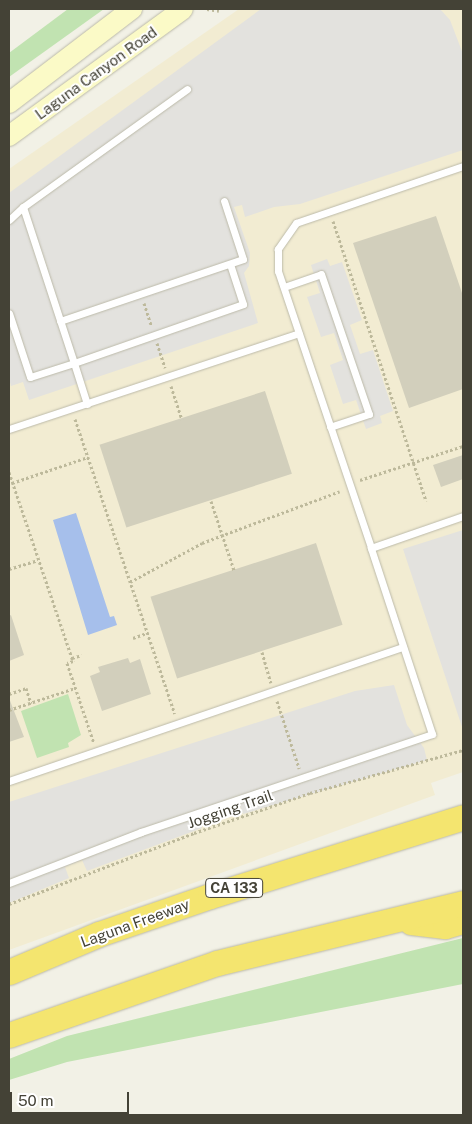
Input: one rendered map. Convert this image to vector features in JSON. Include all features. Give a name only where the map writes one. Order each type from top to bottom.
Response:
[{"type":"highway","name":"Laguna Freeway","points":[[9,972],[99,934],[201,899],[463,817]]},
{"type":"highway","points":[[9,1035],[217,963],[463,903]]},
{"type":"highway","points":[[396,920],[446,926],[463,921]]},
{"type":"main road","name":"Laguna Canyon Road","points":[[9,103],[132,9]]},
{"type":"main road","name":"Laguna Canyon Road","points":[[9,136],[183,9]]},
{"type":"lane","points":[[9,220],[23,207],[187,89]]},
{"type":"lane","points":[[9,884],[141,832],[302,776],[432,734],[284,287],[278,249],[286,234],[296,223],[463,166]]},
{"type":"lane","points":[[60,321],[243,260],[224,201]]},
{"type":"lane","points":[[23,207],[87,404]]},
{"type":"lane","points":[[9,313],[30,377],[243,304],[230,264]]},
{"type":"lane","points":[[284,287],[321,274],[369,414],[330,426]]},
{"type":"lane","points":[[9,429],[299,334]]},
{"type":"lane","points":[[371,548],[463,516]]},
{"type":"lane","points":[[9,780],[403,647]]},
{"type":"path","points":[[207,9],[219,11]]},
{"type":"path","points":[[330,211],[426,501]]},
{"type":"path","points":[[141,295],[182,419]]},
{"type":"path","points":[[72,408],[178,723]]},
{"type":"path","points":[[130,582],[222,536],[350,485],[463,446]]},
{"type":"path","points":[[12,482],[88,457]]},
{"type":"path","points":[[9,472],[72,658]]},
{"type":"path","points":[[211,501],[234,570]]},
{"type":"path","points":[[9,569],[38,560]]},
{"type":"path","points":[[134,638],[147,633]]},
{"type":"path","points":[[262,652],[302,776]]},
{"type":"path","points":[[82,655],[72,658],[67,663],[96,751]]},
{"type":"path","points":[[9,694],[26,688],[31,703]]},
{"type":"path","points":[[9,710],[75,688]]},
{"type":"path","name":"Jogging Trail","points":[[9,904],[194,833],[310,793],[463,750]]},
{"type":"shaded area","points":[[239,9],[463,9],[463,772],[431,783],[435,795],[9,950],[9,169]]},
{"type":"shaded area","points":[[261,9],[440,9],[450,20],[463,54],[463,150],[300,204],[274,207],[245,217],[242,205],[234,207],[250,253],[249,266],[244,273],[258,323],[29,400],[23,382],[11,386],[9,379],[9,193]]},
{"type":"shaded area","points":[[327,259],[330,266],[342,262],[362,320],[350,325],[360,354],[373,350],[393,411],[380,416],[382,423],[366,429],[356,400],[343,404],[330,365],[343,360],[334,333],[321,337],[307,297],[320,293],[311,265]]},
{"type":"shaded area","points":[[463,530],[463,730],[403,549]]},
{"type":"shaded area","points":[[394,685],[407,725],[424,748],[427,760],[243,814],[239,803],[198,817],[202,828],[87,871],[82,860],[65,867],[69,878],[9,903],[9,802],[355,691]]},
{"type":"green space","points":[[68,9],[104,9],[9,77],[9,53]]},
{"type":"green space","points":[[68,694],[81,735],[68,743],[69,747],[37,758],[21,711]]},
{"type":"green space","points":[[463,938],[463,984],[67,1062],[9,1080],[9,1059],[67,1036]]},
{"type":"water","points":[[76,513],[110,617],[114,616],[117,625],[88,635],[53,520]]},
{"type":"building","points":[[436,216],[463,296],[463,389],[409,408],[353,243]]},
{"type":"building","points":[[265,391],[292,474],[126,528],[100,445]]},
{"type":"building","points":[[463,455],[463,479],[441,487],[433,465]]},
{"type":"building","points":[[316,543],[343,625],[177,679],[151,597]]},
{"type":"building","points":[[11,615],[24,655],[9,661],[9,616]]},
{"type":"building","points":[[128,658],[130,663],[140,659],[151,694],[102,711],[90,676],[100,672],[98,667]]},
{"type":"building","points":[[9,698],[24,737],[9,742]]}]
